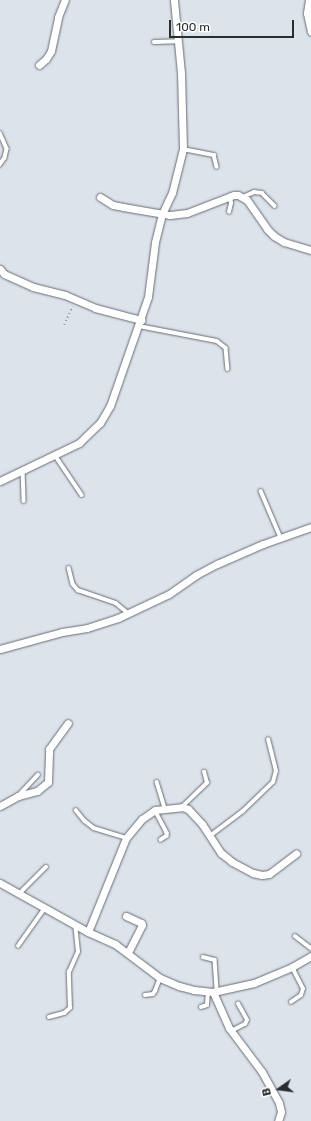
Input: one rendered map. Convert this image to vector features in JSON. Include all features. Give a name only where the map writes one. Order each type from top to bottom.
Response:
[{"type":"street","points":[[39,65],[46,60],[51,51],[58,17],[65,0]]},
{"type":"street","points":[[0,481],[79,444],[100,423],[110,406],[148,298],[155,242],[162,214],[172,193],[183,149],[181,73],[174,0]]},
{"type":"street","points":[[309,0],[306,14],[311,32]]},
{"type":"street","points":[[100,197],[113,204],[123,207],[162,214],[187,213],[230,196],[234,195],[243,197],[274,236],[291,244],[311,250]]},
{"type":"street","points":[[1,272],[33,287],[140,323]]},
{"type":"street","points":[[0,648],[62,632],[87,628],[128,613],[169,594],[196,575],[218,564],[280,538],[311,527]]},
{"type":"street","points":[[0,806],[18,796],[37,791],[48,782],[49,750],[68,723]]},
{"type":"street","points":[[88,932],[126,838],[142,819],[155,810],[182,807],[192,812],[222,853],[232,862],[262,876],[269,874],[296,854]]},
{"type":"street","points":[[0,883],[88,932],[128,952],[142,966],[160,978],[179,986],[213,992],[254,983],[292,967],[311,956]]},
{"type":"street","points":[[126,916],[141,923],[142,925],[128,952]]},
{"type":"street","points":[[213,992],[222,1016],[231,1031],[262,1072],[274,1093],[281,1108],[278,1121]]},
{"type":"lane","points":[[154,42],[178,41]]},
{"type":"lane","points":[[0,133],[7,149],[5,158],[0,165]]},
{"type":"lane","points":[[183,149],[214,155],[217,168]]},
{"type":"lane","points":[[243,197],[254,192],[262,193],[275,206]]},
{"type":"lane","points":[[229,212],[231,203],[230,196]]},
{"type":"lane","points":[[140,323],[217,341],[226,348],[228,369]]},
{"type":"lane","points":[[55,455],[82,495]]},
{"type":"lane","points":[[24,469],[24,501]]},
{"type":"lane","points":[[261,491],[280,538]]},
{"type":"lane","points":[[69,568],[73,584],[78,590],[116,603],[128,613]]},
{"type":"lane","points":[[209,836],[243,811],[273,782],[276,771],[268,740]]},
{"type":"lane","points":[[182,807],[207,783],[204,772]]},
{"type":"lane","points":[[18,796],[38,775]]},
{"type":"lane","points":[[157,782],[165,808]]},
{"type":"lane","points":[[76,810],[85,821],[94,828],[126,838]]},
{"type":"lane","points":[[155,810],[167,833],[167,836],[161,840]]},
{"type":"lane","points":[[19,894],[46,867]]},
{"type":"lane","points":[[18,946],[45,908]]},
{"type":"lane","points":[[49,1017],[64,1014],[70,1008],[69,972],[78,952],[74,924]]},
{"type":"lane","points":[[295,936],[311,948]]},
{"type":"lane","points":[[201,1007],[207,1005],[213,992],[215,960],[204,958]]},
{"type":"lane","points":[[291,1002],[301,995],[302,989],[292,967]]},
{"type":"lane","points":[[145,996],[153,994],[160,978]]},
{"type":"lane","points":[[231,1031],[245,1024],[248,1020],[238,1004]]},
{"type":"path","points":[[64,325],[75,300]]}]
